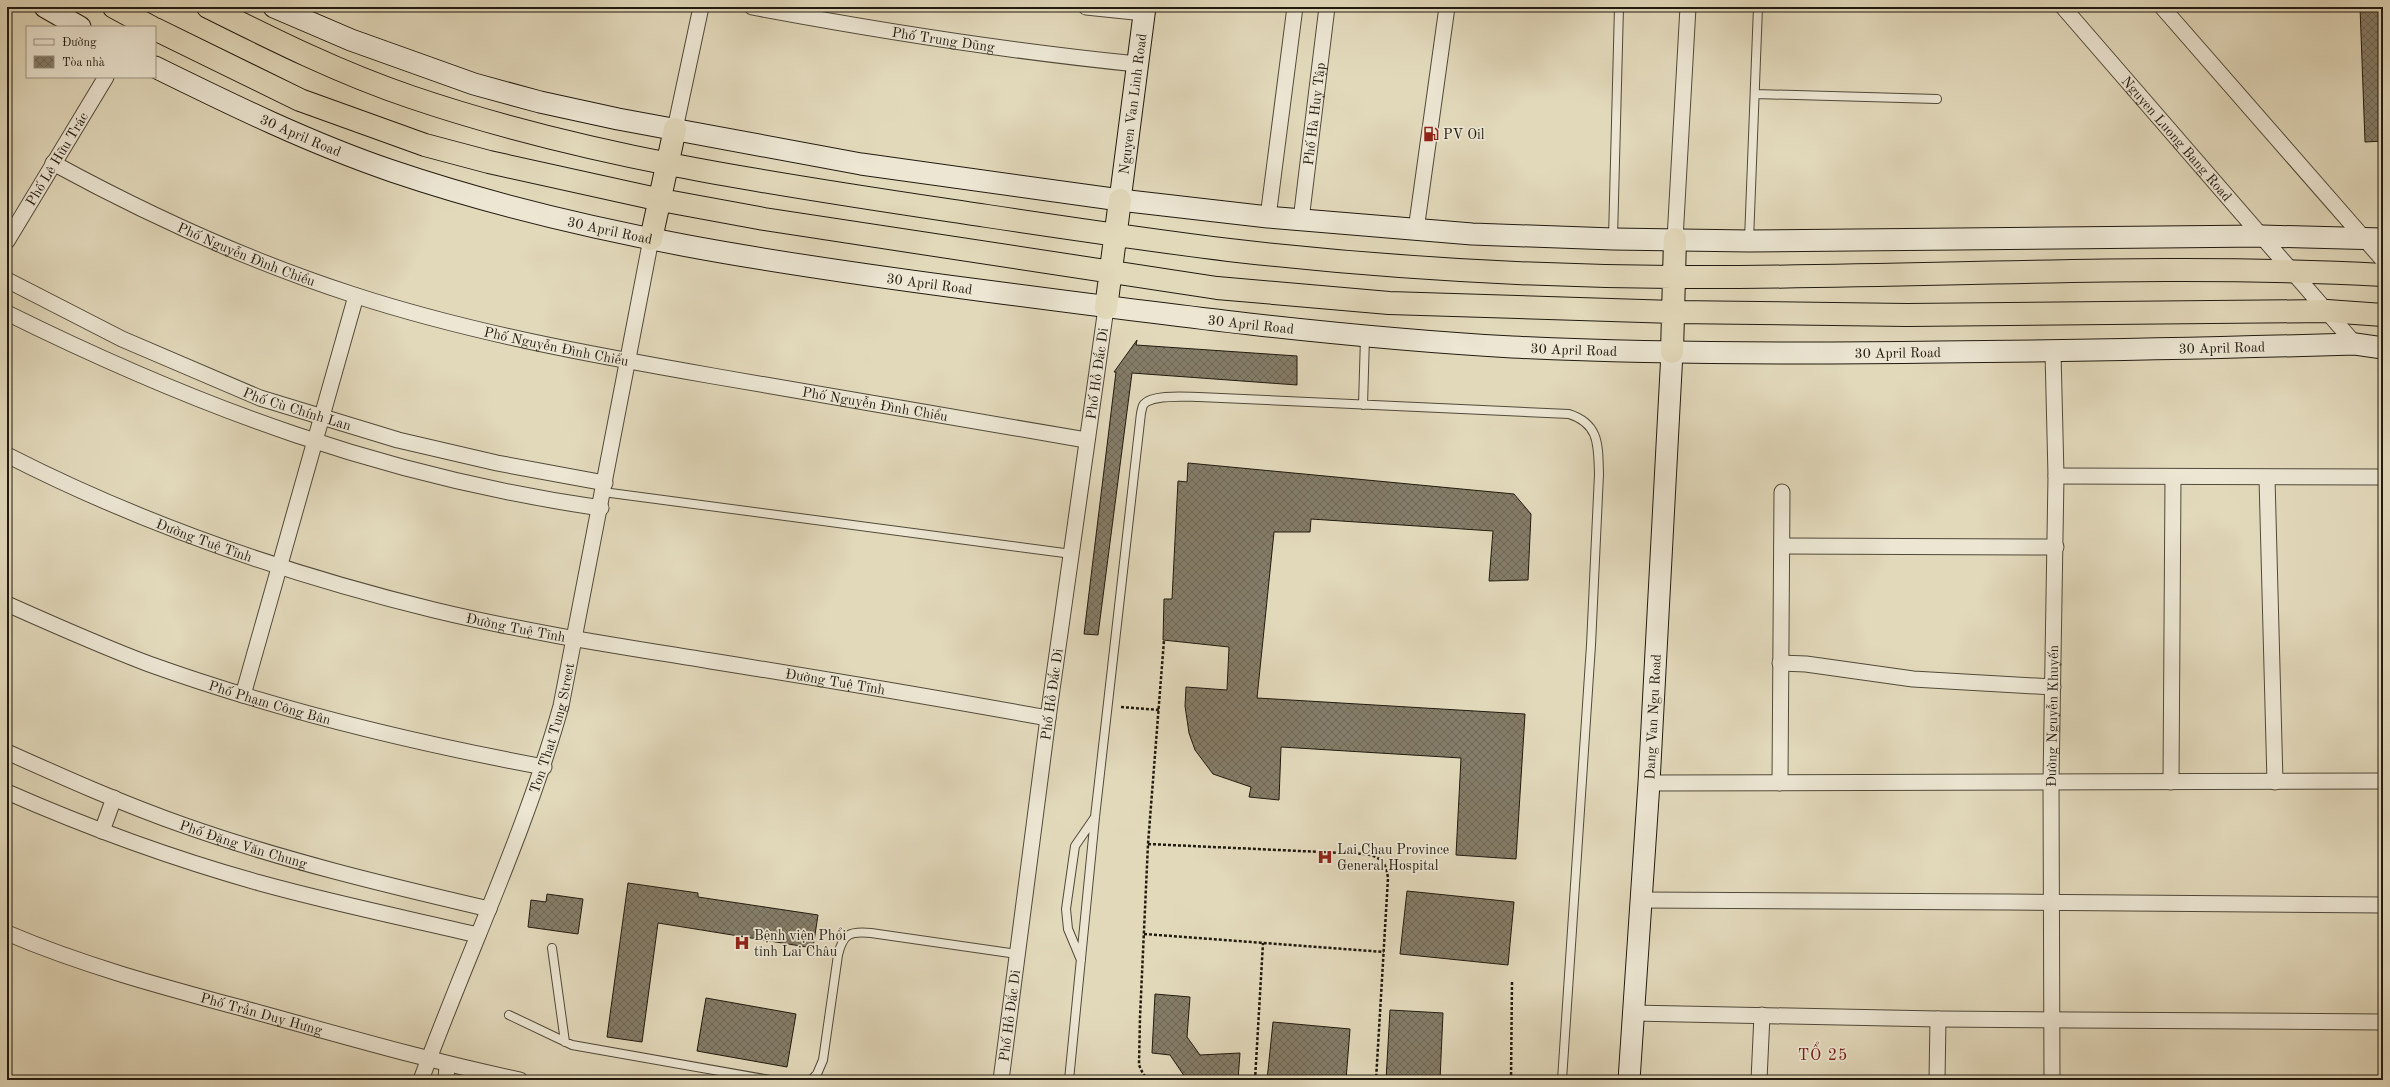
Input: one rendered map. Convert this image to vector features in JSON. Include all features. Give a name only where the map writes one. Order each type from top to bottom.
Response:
[{"type":"highway","points":[[114,7],[149,26]]},
{"type":"highway","points":[[208,7],[310,57],[410,97],[537,133],[668,163],[811,190],[1116,235],[1236,250],[1400,265],[1567,275],[1674,277],[2291,270],[2383,275]]},
{"type":"highway","points":[[156,29],[300,100],[425,145],[489,162],[660,200],[772,220],[1217,288],[1308,298],[1389,303],[1674,312],[1907,315],[2327,311],[2383,315]]},
{"type":"highway","points":[[651,239],[675,129]]},
{"type":"highway","points":[[1106,308],[1120,200]]},
{"type":"highway","points":[[1672,352],[1675,239]]},
{"type":"street","points":[[46,7],[78,26]]},
{"type":"street","points":[[274,7],[351,40],[474,84],[540,102],[861,164],[1120,200],[1268,217],[1416,230],[1613,239],[1749,241],[2262,236],[2373,238]]},
{"type":"street","points":[[675,129],[701,7]]},
{"type":"street","name":"Phố Trung Dũng","points":[[752,7],[939,40],[1040,54],[1137,64]]},
{"type":"street","points":[[1086,7],[1145,10]]},
{"type":"street","points":[[1268,217],[1295,7]]},
{"type":"street","name":"Phố Hà Huy Tập","points":[[1301,220],[1327,7]]},
{"type":"street","points":[[1416,230],[1447,7]]},
{"type":"street","points":[[1675,239],[1688,7]]},
{"type":"street","name":"Nguyen Luong Bang Road","points":[[2063,7],[2356,344]]},
{"type":"street","points":[[2162,7],[2373,238],[2383,260]]},
{"type":"street","name":"Nguyen Van Linh Road","points":[[1120,200],[1145,10]]},
{"type":"street","name":"30 April Road","points":[[156,67],[279,126],[391,171],[454,190],[576,223],[651,239],[866,276],[1106,308],[1365,336],[1511,347],[1672,352],[2053,352],[2356,344],[2383,348]]},
{"type":"street","name":"Phố Lê Hữu Trác","points":[[7,241],[105,78]]},
{"type":"street","name":"Phố Nguyễn Đình Chiểu","points":[[53,163],[125,203],[207,240],[356,296],[540,344],[627,361],[1086,440]]},
{"type":"street","name":"Ton That Tung Street","points":[[421,1080],[544,767],[561,706],[601,508],[627,361],[651,239]]},
{"type":"street","name":"Phố Cù Chính Lan","points":[[7,280],[63,310],[197,372],[260,398],[321,418],[413,444],[604,488]]},
{"type":"street","points":[[244,695],[313,442],[356,296]]},
{"type":"street","name":"Phố Hồ Đắc Di","points":[[1000,1080],[1048,718],[1072,554],[1086,440],[1106,308]]},
{"type":"street","name":"Phố Cù Chính Lan","points":[[7,313],[123,368],[191,398],[313,442],[391,466],[465,484],[533,498],[601,508]]},
{"type":"street","name":"Dang Van Ngu Road","points":[[1629,1080],[1632,1013],[1649,783],[1672,352]]},
{"type":"street","name":"Đường Nguyễn Khuyến","points":[[2052,1080],[2050,781],[2056,547],[2053,352]]},
{"type":"street","name":"Đường Tuệ Tĩnh","points":[[7,455],[124,510],[279,566],[433,609],[574,638],[1048,718]]},
{"type":"street","points":[[2056,476],[2173,478],[2383,477]]},
{"type":"street","points":[[2172,782],[2173,478]]},
{"type":"street","points":[[2268,478],[2275,782]]},
{"type":"street","points":[[1780,783],[1782,492]]},
{"type":"street","points":[[1782,546],[2056,547]]},
{"type":"street","name":"Phố Phạm Công Bân","points":[[7,604],[149,664],[244,695],[440,747],[544,767]]},
{"type":"street","points":[[1780,663],[1806,664],[1913,679],[2053,687]]},
{"type":"street","name":"Phố Đặng Văn Chung","points":[[7,752],[114,798],[183,825],[274,853],[413,891],[489,909]]},
{"type":"street","points":[[1649,783],[2383,781]]},
{"type":"street","points":[[7,792],[102,831],[260,883],[331,902],[478,934]]},
{"type":"street","points":[[102,831],[114,798]]},
{"type":"street","points":[[1640,900],[1850,900],[2050,904],[2383,905]]},
{"type":"street","name":"Phố Trần Duy Hưng","points":[[7,934],[92,965],[165,987],[447,1065],[520,1080]]},
{"type":"street","points":[[1632,1013],[1938,1019],[2383,1022]]},
{"type":"street","points":[[1758,1080],[1762,1015]]},
{"type":"street","points":[[1937,1080],[1938,1019]]},
{"type":"street","points":[[446,1080],[447,1065]]},
{"type":"lane","points":[[1613,239],[1619,7]]},
{"type":"lane","points":[[1749,241],[1756,94],[1758,7]]},
{"type":"lane","points":[[1756,94],[1937,98]]},
{"type":"lane","points":[[1363,405],[1365,336]]},
{"type":"lane","points":[[1069,1080],[1095,816],[1140,413],[1144,404],[1151,400],[1163,397],[1199,397],[1569,414],[1588,423],[1598,446],[1591,645],[1562,1080]]},
{"type":"lane","points":[[604,488],[1072,554]]},
{"type":"lane","points":[[1081,961],[1068,929],[1066,909],[1075,846],[1095,816]]},
{"type":"lane","points":[[811,1080],[817,1074],[823,1060],[838,955],[841,942],[847,935],[857,932],[871,933],[1017,954]]},
{"type":"lane","points":[[552,948],[565,1042]]},
{"type":"lane","points":[[509,1015],[572,1045],[770,1080]]},
{"type":"path","points":[[1149,1080],[1143,1074],[1140,1065],[1144,934],[1148,844],[1160,710],[1164,640]]},
{"type":"path","points":[[1107,706],[1160,710]]},
{"type":"path","points":[[1148,844],[1365,854],[1382,859],[1387,866],[1388,878],[1376,1080]]},
{"type":"path","points":[[1144,934],[1384,952]]},
{"type":"path","points":[[1255,1080],[1263,943]]},
{"type":"path","points":[[1511,1080],[1512,980]]},
{"type":"building","points":[[2360,7],[2383,7],[2383,141],[2365,142]]},
{"type":"building","points":[[1137,340],[1136,345],[1297,356],[1297,385],[1132,373],[1098,635],[1084,634],[1116,372],[1114,372]]},
{"type":"building","points":[[1188,463],[1514,494],[1531,514],[1528,580],[1489,581],[1493,531],[1311,519],[1310,532],[1274,532],[1257,698],[1525,714],[1516,859],[1456,855],[1461,758],[1281,747],[1279,800],[1249,797],[1251,787],[1213,774],[1195,750],[1189,733],[1185,706],[1186,687],[1227,690],[1229,647],[1163,640],[1164,599],[1172,599],[1178,481],[1187,482]]},
{"type":"building","points":[[628,883],[698,893],[698,897],[818,915],[813,948],[658,923],[642,1042],[607,1037]]},
{"type":"building","points":[[1407,891],[1514,902],[1508,965],[1400,954]]},
{"type":"building","points":[[547,894],[583,899],[578,934],[528,927],[531,900],[546,902]]},
{"type":"building","points":[[1155,994],[1190,997],[1187,1037],[1200,1055],[1240,1053],[1238,1080],[1187,1080],[1170,1055],[1152,1053]]},
{"type":"building","points":[[706,998],[796,1014],[787,1067],[697,1051]]},
{"type":"building","points":[[1390,1010],[1443,1013],[1440,1080],[1386,1080]]},
{"type":"building","points":[[1273,1022],[1350,1029],[1346,1080],[1267,1080]]},
{"type":"place","name":"PV Oil","points":[[1431,134]]},
{"type":"place","name":"Lai Chau Province General Hospital","points":[[1325,857]]},
{"type":"place","name":"Bệnh viện Phổi tỉnh Lai Châu","points":[[742,943]]},
{"type":"district","name":"TỔ 25","points":[[1823,1054]]}]
